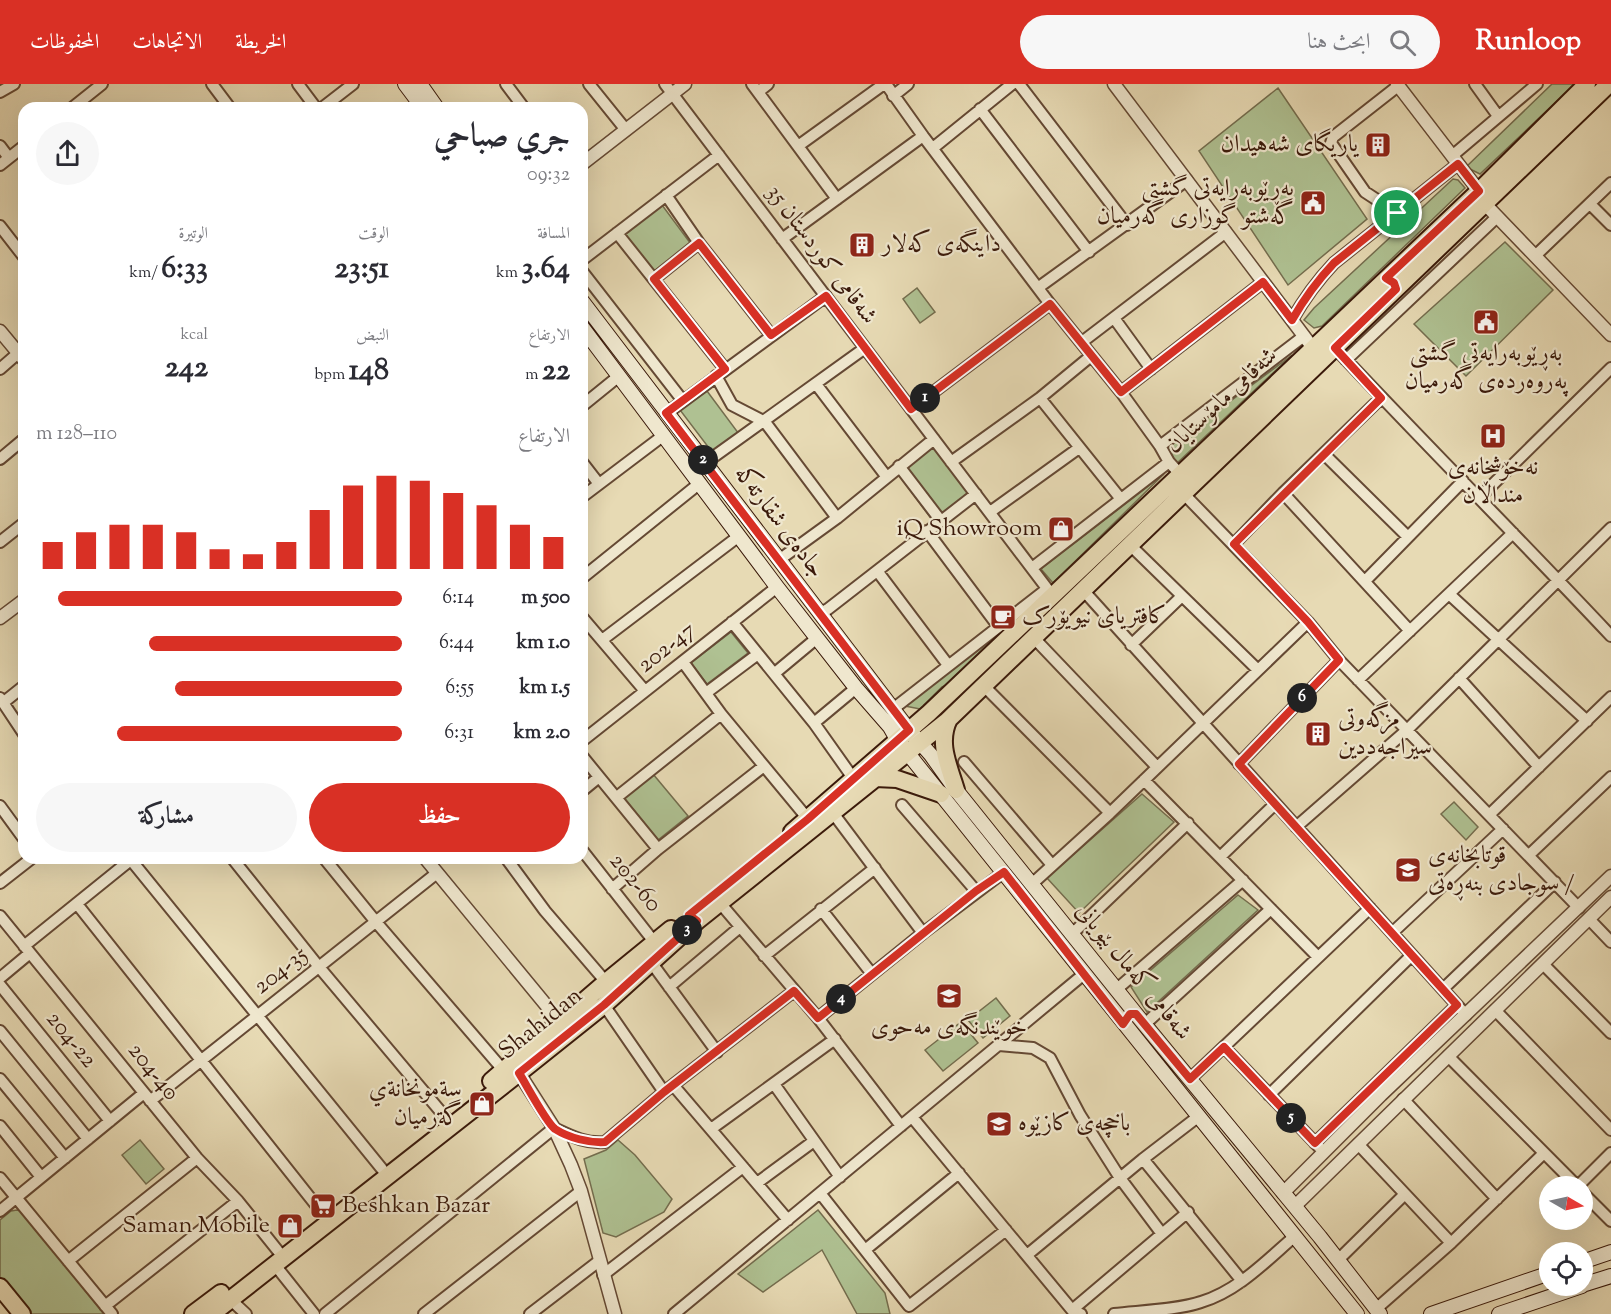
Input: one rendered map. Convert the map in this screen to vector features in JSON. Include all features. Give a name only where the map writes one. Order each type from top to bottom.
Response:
[{"type":"main road","points":[[405,84],[418,102]]},
{"type":"main road","points":[[420,84],[433,102]]},
{"type":"main road","name":"شەقامی مامۆستایان","points":[[1482,197],[1587,84]]},
{"type":"main road","name":"شەقامی مامۆستایان","points":[[902,746],[949,718],[1183,493],[1340,354],[1391,284],[1482,197],[1609,84]]},
{"type":"main road","name":"شەقامی مامۆستایان","points":[[902,746],[929,713],[1174,468],[1308,342],[1391,284]]},
{"type":"main road","name":"جادەی شقارتەکە","points":[[588,309],[893,709],[902,746]]},
{"type":"main road","name":"جادەی شقارتەکە","points":[[588,335],[777,587],[856,688],[890,727],[902,746]]},
{"type":"main road","points":[[631,392],[643,381]]},
{"type":"main road","points":[[875,778],[897,779],[949,792],[943,744],[944,731],[949,718]]},
{"type":"main road","points":[[202,1313],[277,1258],[323,1214],[446,1118],[511,1072],[560,1022],[606,982],[655,943],[693,918],[853,778],[902,746]]},
{"type":"main road","name":"Shahidan","points":[[202,1313],[231,1299],[277,1258],[511,1072],[604,1005],[651,962],[693,918],[720,903],[834,813],[875,778],[902,746]]},
{"type":"main road","name":"شەقامی کەمال بێویانی","points":[[902,746],[932,755],[949,792],[1004,872],[1123,1024],[1357,1314]]},
{"type":"main road","name":"شەقامی کەمال بێویانی","points":[[949,792],[1033,883],[1140,1019],[1295,1206],[1378,1312]]},
{"type":"main road","points":[[1123,1024],[1130,1014],[1140,1019]]},
{"type":"main road","points":[[1306,1249],[1318,1244],[1320,1237]]},
{"type":"main road","points":[[1593,1258],[1611,1252]]},
{"type":"main road","points":[[1593,1281],[1611,1275]]},
{"type":"main road","points":[[1431,1314],[1539,1277]]},
{"type":"main road","points":[[0,1287],[22,1314]]},
{"type":"main road","points":[[1499,1314],[1551,1296]]},
{"type":"street","points":[[0,92],[14,84]]},
{"type":"street","points":[[80,102],[102,84]]},
{"type":"street","points":[[212,84],[226,102]]},
{"type":"street","points":[[298,84],[312,102]]},
{"type":"street","points":[[330,102],[353,84]]},
{"type":"street","points":[[507,84],[520,102]]},
{"type":"street","points":[[589,84],[626,130]]},
{"type":"street","points":[[588,159],[626,130],[669,89],[685,84]]},
{"type":"street","points":[[768,84],[755,88],[837,199]]},
{"type":"street","points":[[798,146],[885,84],[1050,304],[1121,392],[1161,446],[1174,468],[1120,498],[1032,568]]},
{"type":"street","points":[[893,96],[908,84]]},
{"type":"street","points":[[933,148],[1012,84]]},
{"type":"street","points":[[1019,84],[1127,225]]},
{"type":"street","points":[[1114,84],[1308,342],[1161,446]]},
{"type":"street","points":[[1475,84],[1498,116]]},
{"type":"street","points":[[1292,320],[1317,281],[1334,263],[1397,213],[1455,160],[1498,116],[1537,84]]},
{"type":"street","points":[[1397,213],[1365,192],[1331,143],[1333,137],[1398,85],[1497,217],[1611,335]]},
{"type":"street","name":"شەقامی کوردستان 35","points":[[669,89],[1050,592]]},
{"type":"street","points":[[980,110],[1089,252]]},
{"type":"street","points":[[783,239],[923,136]]},
{"type":"street","points":[[0,147],[4,162],[18,151]]},
{"type":"street","points":[[588,255],[719,156]]},
{"type":"street","points":[[1039,287],[1187,180]]},
{"type":"street","points":[[1536,255],[1611,183]]},
{"type":"street","points":[[666,195],[699,243],[771,335]]},
{"type":"street","points":[[1590,204],[1611,225]]},
{"type":"street","points":[[1497,217],[1340,354],[1480,497],[1611,636]]},
{"type":"street","points":[[0,226],[18,249]]},
{"type":"street","points":[[1082,342],[1226,232]]},
{"type":"street","points":[[617,233],[654,279],[721,373],[732,405],[765,422],[837,518]]},
{"type":"street","points":[[654,279],[699,243]]},
{"type":"street","points":[[588,279],[683,401]]},
{"type":"street","points":[[1121,392],[1263,282]]},
{"type":"street","points":[[666,413],[826,296]]},
{"type":"street","points":[[911,409],[1050,304]]},
{"type":"street","points":[[1114,318],[1151,369]]},
{"type":"street","points":[[0,331],[18,350]]},
{"type":"street","points":[[705,463],[865,348]]},
{"type":"street","points":[[951,462],[1040,398],[1092,356]]},
{"type":"street","points":[[0,369],[18,357]]},
{"type":"street","points":[[1480,497],[1611,368]]},
{"type":"street","points":[[588,401],[619,376]]},
{"type":"street","points":[[816,384],[886,476]]},
{"type":"street","points":[[1040,398],[1120,498]]},
{"type":"street","points":[[1234,544],[1381,398]]},
{"type":"street","points":[[588,492],[664,435]]},
{"type":"street","points":[[779,560],[837,518],[934,439]]},
{"type":"street","points":[[0,459],[18,444]]},
{"type":"street","points":[[990,512],[1078,448]]},
{"type":"street","points":[[1324,454],[1408,537]]},
{"type":"street","points":[[899,466],[941,521]]},
{"type":"street","points":[[588,470],[599,484]]},
{"type":"street","points":[[1365,581],[1463,481]]},
{"type":"street","points":[[588,573],[700,483]]},
{"type":"street","points":[[1183,493],[1308,622],[1358,680],[1580,908]]},
{"type":"street","points":[[1283,493],[1410,631]]},
{"type":"street","points":[[819,613],[828,609],[878,572],[976,494]]},
{"type":"street","points":[[0,542],[18,528]]},
{"type":"street","points":[[1296,827],[1407,730],[1611,528]]},
{"type":"street","points":[[927,531],[998,626]]},
{"type":"street","points":[[1358,680],[1513,533]]},
{"type":"street","points":[[602,640],[739,536]]},
{"type":"street","points":[[1131,545],[1258,670]]},
{"type":"street","points":[[878,572],[948,665]]},
{"type":"street","name":"202-47","points":[[588,736],[777,587]]},
{"type":"street","points":[[1083,590],[1466,1015]]},
{"type":"street","points":[[893,709],[998,626],[1050,592]]},
{"type":"street","points":[[1449,594],[1587,721]]},
{"type":"street","points":[[1131,645],[1182,596]]},
{"type":"street","points":[[0,618],[18,604]]},
{"type":"street","points":[[732,622],[814,723],[853,778]]},
{"type":"street","points":[[1033,883],[1110,813],[1308,622]]},
{"type":"street","points":[[588,624],[645,691]]},
{"type":"street","points":[[1033,637],[1157,767]]},
{"type":"street","points":[[775,673],[817,638]]},
{"type":"street","points":[[706,693],[758,654]]},
{"type":"street","points":[[1239,764],[1339,660]]},
{"type":"street","points":[[683,662],[721,714],[808,819]]},
{"type":"street","points":[[1458,678],[1539,766]]},
{"type":"street","points":[[984,686],[1110,813]]},
{"type":"street","points":[[814,723],[856,688]]},
{"type":"street","points":[[18,690],[2,700],[18,725]]},
{"type":"street","points":[[1489,815],[1611,697]]},
{"type":"street","points":[[617,797],[721,714]]},
{"type":"street","points":[[964,762],[1052,865]]},
{"type":"street","points":[[588,763],[658,849]]},
{"type":"street","points":[[612,889],[658,849],[764,766]]},
{"type":"street","points":[[588,786],[599,777]]},
{"type":"street","points":[[1528,855],[1611,777]]},
{"type":"street","points":[[1144,780],[1318,957]]},
{"type":"street","points":[[1220,857],[1275,804]]},
{"type":"street","points":[[902,805],[976,891]]},
{"type":"street","points":[[0,806],[18,831]]},
{"type":"street","points":[[834,813],[923,933]]},
{"type":"street","points":[[1073,933],[1188,823]]},
{"type":"street","points":[[1392,933],[1503,829]]},
{"type":"street","name":"202-60","points":[[588,858],[655,943]]},
{"type":"street","points":[[0,883],[24,864]]},
{"type":"street","points":[[0,978],[77,904],[126,864]]},
{"type":"street","points":[[136,864],[256,1017],[382,1169]]},
{"type":"street","points":[[237,864],[319,967],[446,1118]]},
{"type":"street","points":[[329,864],[376,922],[511,1072],[554,1128],[581,1191],[615,1314]]},
{"type":"street","name":"204-35","points":[[0,1211],[110,1121],[201,1061],[376,922],[431,864]]},
{"type":"street","points":[[433,864],[560,1022]]},
{"type":"street","points":[[510,864],[545,910],[606,982]]},
{"type":"street","points":[[764,956],[875,867]]},
{"type":"street","points":[[818,1018],[976,891],[1004,872]]},
{"type":"street","points":[[1320,1147],[1466,1015],[1611,876]]},
{"type":"street","points":[[1117,989],[1243,880]]},
{"type":"street","points":[[1443,989],[1555,882]]},
{"type":"street","points":[[1295,1206],[1611,897]]},
{"type":"street","points":[[720,903],[818,1018],[901,1126]]},
{"type":"street","points":[[77,904],[323,1214]]},
{"type":"street","points":[[1190,1079],[1370,908]]},
{"type":"street","points":[[821,909],[872,974]]},
{"type":"street","points":[[1140,1019],[1271,909]]},
{"type":"street","name":"204-40","points":[[0,916],[196,1158],[238,1201],[314,1314]]},
{"type":"street","points":[[1589,919],[1611,942]]},
{"type":"street","points":[[669,987],[740,927]]},
{"type":"street","points":[[1269,1095],[1412,955]]},
{"type":"street","points":[[651,962],[717,1052]]},
{"type":"street","points":[[1543,964],[1611,1033]]},
{"type":"street","points":[[674,1314],[1084,974]]},
{"type":"street","points":[[1505,978],[1516,990]]},
{"type":"street","name":"204-22","points":[[0,985],[110,1121]]},
{"type":"street","points":[[554,1128],[582,1140],[595,1143],[605,1142],[673,1084],[794,991]]},
{"type":"street","points":[[604,1005],[664,1092]]},
{"type":"street","points":[[1283,1192],[1320,1147],[1457,1005]]},
{"type":"street","points":[[1495,1010],[1611,1130]]},
{"type":"street","points":[[0,1031],[87,1139]]},
{"type":"street","points":[[711,1129],[835,1039]]},
{"type":"street","points":[[999,1045],[1033,1048],[1050,1058],[1080,1116],[1120,1178],[1162,1234]]},
{"type":"street","points":[[1224,1047],[1320,1147]]},
{"type":"street","points":[[1448,1056],[1566,1176]]},
{"type":"street","points":[[0,1078],[65,1158]]},
{"type":"street","points":[[774,1083],[840,1177]]},
{"type":"street","points":[[673,1084],[788,1220]]},
{"type":"street","points":[[1404,1099],[1497,1199]]},
{"type":"street","points":[[1027,1255],[1199,1116]]},
{"type":"street","points":[[912,1117],[1076,1312],[1188,1212]]},
{"type":"street","points":[[0,1126],[41,1177]]},
{"type":"street","points":[[325,1314],[554,1128]]},
{"type":"street","points":[[757,1183],[814,1141]]},
{"type":"street","points":[[1358,1144],[1451,1243]]},
{"type":"street","points":[[1587,1176],[1611,1153]]},
{"type":"street","points":[[1378,1312],[1543,1154]]},
{"type":"street","points":[[68,1261],[196,1158]]},
{"type":"street","points":[[1143,1159],[1242,1281]]},
{"type":"street","points":[[603,1275],[743,1167]]},
{"type":"street","points":[[865,1250],[959,1173]]},
{"type":"street","points":[[0,1178],[108,1310],[238,1201]]},
{"type":"street","points":[[424,1314],[581,1191]]},
{"type":"street","points":[[820,1193],[909,1306],[1006,1230]]},
{"type":"street","points":[[1338,1260],[1405,1194]]},
{"type":"street","points":[[1593,1203],[1611,1221]]},
{"type":"street","points":[[1114,1314],[1201,1303],[1242,1281],[1295,1236]]},
{"type":"street","points":[[530,1314],[599,1261]]},
{"type":"street","points":[[231,1299],[246,1314]]},
{"type":"green space","points":[[1552,84],[1575,84],[1480,174],[1466,167]]},
{"type":"green space","points":[[1278,88],[1367,219],[1288,285],[1199,151]]},
{"type":"green space","points":[[1453,179],[1458,180],[1465,188],[1322,326],[1314,328],[1304,320],[1314,308]]},
{"type":"green space","points":[[662,205],[691,244],[653,272],[624,234]]},
{"type":"green space","points":[[1505,242],[1553,290],[1466,376],[1414,324]]},
{"type":"green space","points":[[917,288],[935,312],[920,323],[903,299]]},
{"type":"green space","points":[[1292,355],[1175,465],[1165,450]]},
{"type":"green space","points":[[707,391],[739,434],[712,452],[680,410]]},
{"type":"green space","points":[[934,446],[970,494],[933,521],[898,474]]},
{"type":"green space","points":[[1164,474],[1053,583],[1041,569]]},
{"type":"green space","points":[[1009,625],[954,682],[942,687],[920,709],[905,706]]},
{"type":"green space","points":[[731,632],[748,653],[707,684],[691,663]]},
{"type":"green space","points":[[653,774],[688,816],[658,840],[624,798]]},
{"type":"green space","points":[[1142,794],[1174,822],[1079,913],[1047,878]]},
{"type":"green space","points":[[1454,802],[1478,827],[1466,840],[1441,814]]},
{"type":"green space","points":[[1238,895],[1258,910],[1147,1012],[1131,987]]},
{"type":"green space","points":[[996,998],[1010,1016],[983,1038],[968,1020]]},
{"type":"green space","points":[[961,1022],[978,1043],[943,1071],[925,1050]]},
{"type":"green space","points":[[140,1140],[164,1169],[146,1184],[122,1155]]},
{"type":"green space","points":[[618,1140],[635,1155],[672,1199],[664,1212],[616,1237],[603,1233],[584,1159],[606,1150]]},
{"type":"green space","points":[[818,1210],[885,1293],[890,1314],[857,1314],[822,1250],[763,1292],[738,1274]]},
{"type":"green space","points":[[11,1211],[21,1211],[104,1314],[31,1314],[0,1278],[0,1220]]},
{"type":"place","name":"یاریگای شەهیدان","points":[[1378,145]]},
{"type":"place","name":"بەڕێوبەرایەتی گشتی گەشتو گوزاری گەرمیان","points":[[1313,203]]},
{"type":"place","name":"داینگەی کەلار","points":[[862,245]]},
{"type":"place","name":"بەڕێوبەرایەتی گشتی پەروەردەی گەرمیان","points":[[1486,322]]},
{"type":"place","name":"نەخۆشخانەی منداڵان","points":[[1493,436]]},
{"type":"place","name":"iQ Showroom","points":[[1061,529]]},
{"type":"place","name":"کافتریای نیویۆرک","points":[[1003,617]]},
{"type":"place","name":"مزگەوتی سیراجەددین","points":[[1318,734]]},
{"type":"place","name":"قوتابخانەی سوجادی بنەڕەتی /","points":[[1408,870]]},
{"type":"place","name":"خوێندنگەی مەحوی","points":[[949,996]]},
{"type":"place","name":"سةمونخانةي گةرميان","points":[[482,1104]]},
{"type":"place","name":"باخچەی کازێوە","points":[[999,1124]]},
{"type":"place","name":"Beshkan Bazar","points":[[323,1206]]},
{"type":"place","name":"Saman Mobile","points":[[290,1226]]},
{"type":"route","points":[[1458,164],[1479,191],[1386,278],[1392,280],[1396,289],[1335,348],[1381,398],[1234,544],[1308,622],[1339,660],[1239,764],[1457,1005],[1315,1143],[1224,1047],[1190,1079],[1136,1014],[1130,1014],[1125,1018],[1123,1024],[1004,872],[976,891],[818,1018],[794,991],[664,1092],[605,1142],[595,1143],[582,1140],[554,1128],[519,1073],[604,1005],[697,921],[689,915],[808,819],[909,730],[666,413],[725,369],[716,361],[654,279],[699,243],[771,335],[826,296],[911,409],[1050,304],[1121,392],[1263,282],[1292,320],[1317,281],[1334,263],[1397,213],[1458,164]]}]
